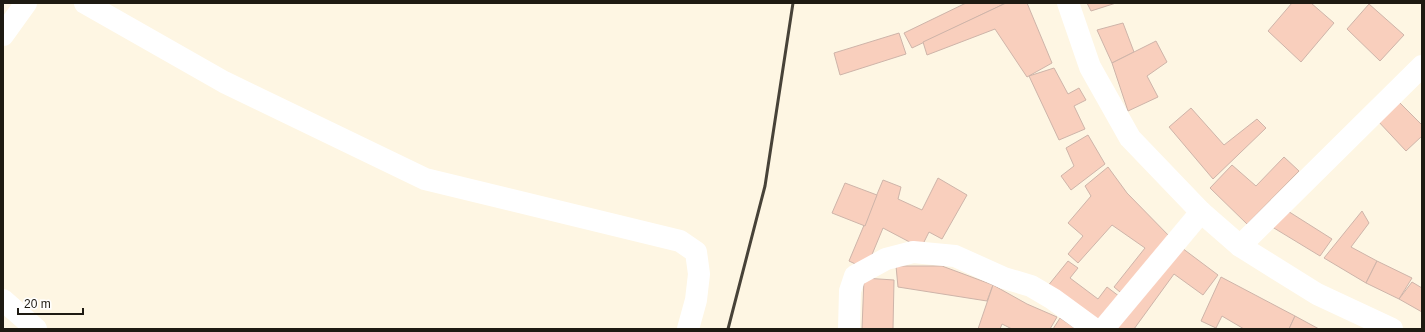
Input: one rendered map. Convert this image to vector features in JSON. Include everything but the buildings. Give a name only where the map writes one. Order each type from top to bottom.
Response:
[{"type":"street","points":[[3,35],[26,3]]},
{"type":"street","points":[[85,3],[224,82],[425,179],[680,241],[696,252],[699,274],[696,300],[688,329]]},
{"type":"street","points":[[1068,3],[1090,67],[1130,138],[1202,212],[1240,246],[1317,294],[1392,329]]},
{"type":"street","points":[[1240,246],[1422,66]]},
{"type":"street","points":[[1102,329],[1202,212]]},
{"type":"street","points":[[849,329],[850,291],[855,276],[886,259],[913,252],[956,256],[1004,278],[1031,286],[1053,299],[1094,329]]},
{"type":"street","points":[[3,300],[36,329]]},
{"type":"railway","points":[[728,329],[765,186],[793,3]]}]
